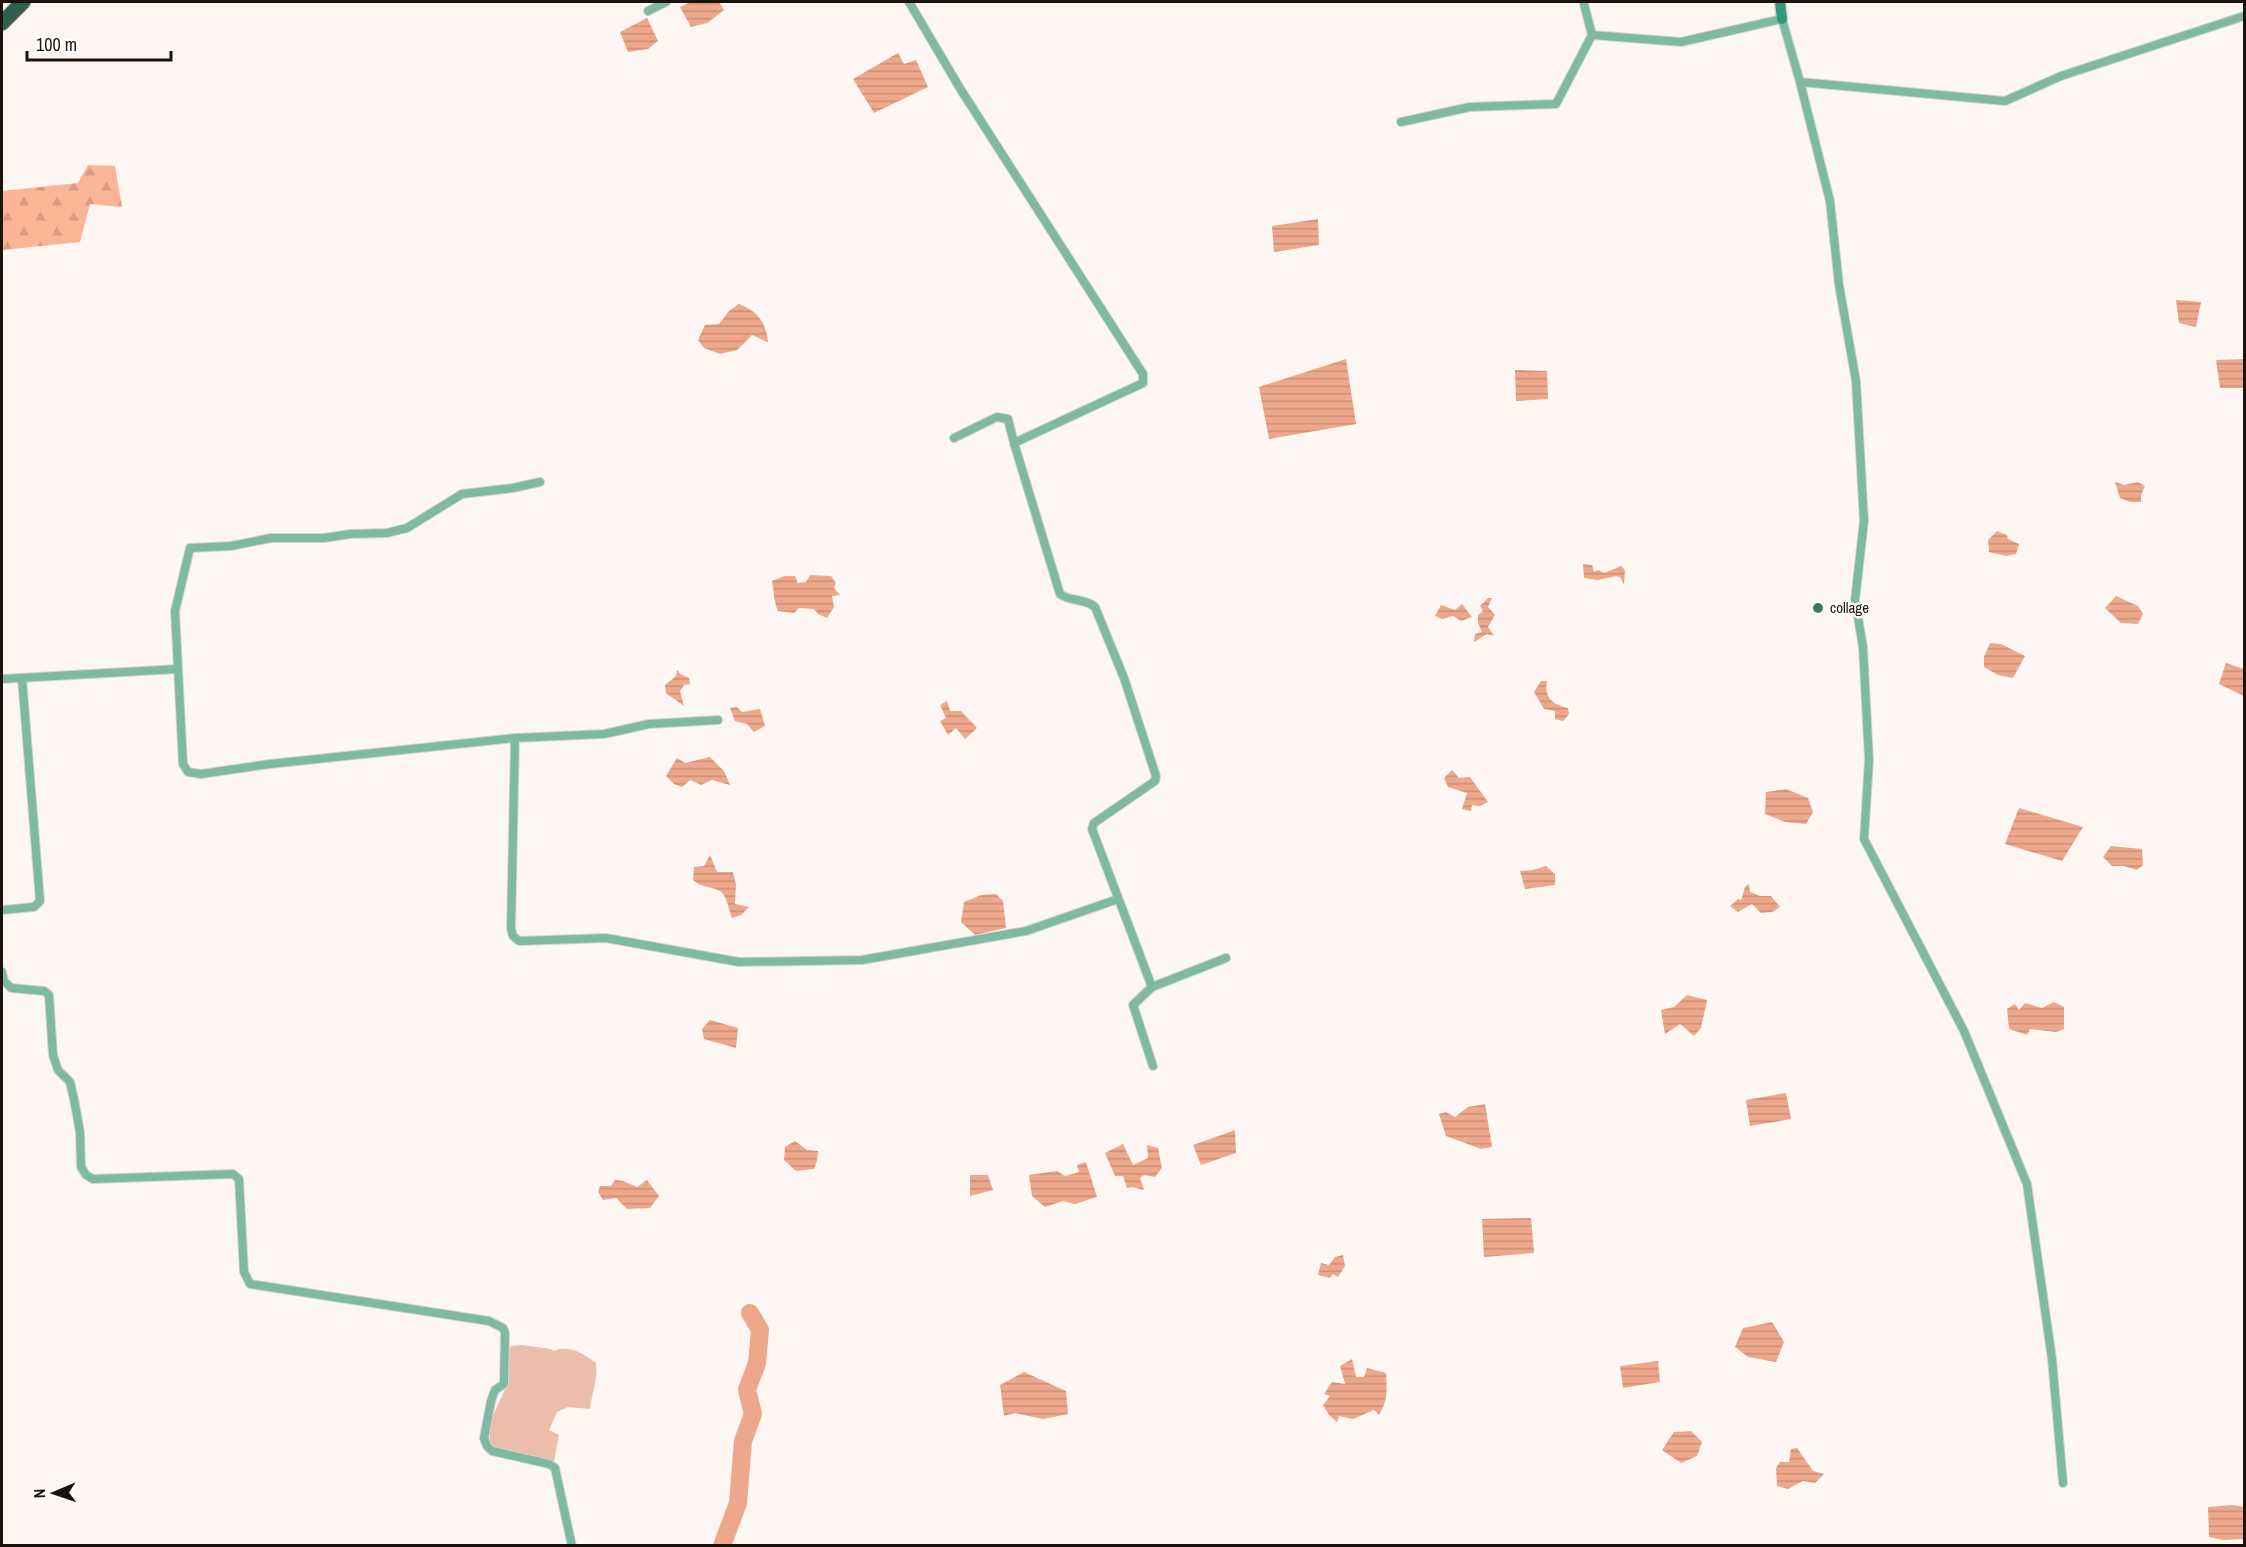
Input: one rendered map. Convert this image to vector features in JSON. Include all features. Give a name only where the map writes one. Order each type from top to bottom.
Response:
[{"type":"highway","points":[[2,23],[23,2]]},
{"type":"main road","points":[[1780,2],[1782,19]]},
{"type":"street","points":[[648,11],[666,2]]},
{"type":"street","points":[[909,2],[961,90],[1143,374],[1143,383],[1014,443]]},
{"type":"street","points":[[1401,122],[1470,107],[1556,104],[1592,35],[1584,4]]},
{"type":"street","points":[[1800,82],[2005,101],[2061,76],[2244,16]]},
{"type":"street","points":[[1592,35],[1681,42],[1782,19],[1830,201],[1839,285],[1856,381],[1864,520],[1855,600],[1863,647],[1869,760],[1864,839],[1964,1030],[2026,1184],[2052,1359],[2063,1482]]},
{"type":"street","points":[[954,438],[997,417],[1008,419],[1060,594],[1065,598],[1089,602],[1095,607],[1124,678],[1156,776],[1155,781],[1094,823],[1094,835],[1152,987]]},
{"type":"street","points":[[540,482],[513,488],[462,494],[407,528],[387,533],[350,534],[324,538],[271,538],[231,546],[190,548],[176,611],[183,764],[188,772],[201,774],[270,764],[515,738],[604,734],[649,724],[718,720]]},
{"type":"street","points":[[2,679],[178,669]]},
{"type":"street","points":[[2,910],[34,907],[40,901],[22,678]]},
{"type":"street","points":[[515,738],[511,929],[513,936],[519,941],[606,938],[739,962],[862,960],[1026,932],[1118,899]]},
{"type":"street","points":[[1153,1066],[1132,1007],[1152,987],[1226,958]]},
{"type":"street","points":[[2,972],[4,981],[11,988],[44,991],[49,995],[53,1055],[58,1070],[70,1082],[80,1132],[81,1167],[86,1175],[93,1179],[233,1174],[239,1179],[244,1272],[250,1284],[489,1321],[503,1328],[506,1333],[504,1384],[495,1390],[484,1438],[492,1451],[549,1464],[555,1468],[572,1545]]},
{"type":"shaded area","points":[[691,2],[719,2],[724,10],[707,23],[691,27],[680,7]]},
{"type":"shaded area","points":[[647,18],[658,41],[648,49],[628,52],[620,32]]},
{"type":"shaded area","points":[[898,53],[904,64],[916,60],[928,87],[874,113],[853,79]]},
{"type":"shaded area","points":[[1318,219],[1319,245],[1274,252],[1272,226]]},
{"type":"shaded area","points":[[2176,300],[2201,302],[2196,327],[2179,323]]},
{"type":"shaded area","points":[[739,304],[760,318],[768,342],[752,335],[737,350],[720,354],[704,348],[698,340],[705,325],[719,324],[729,311]]},
{"type":"shaded area","points":[[1346,359],[1356,424],[1269,439],[1259,387]]},
{"type":"shaded area","points":[[2244,359],[2244,388],[2220,388],[2216,360]]},
{"type":"shaded area","points":[[1515,370],[1547,371],[1548,399],[1516,401]]},
{"type":"shaded area","points":[[2115,482],[2124,485],[2138,482],[2145,486],[2141,502],[2130,502],[2120,498]]},
{"type":"shaded area","points":[[1997,531],[2019,544],[2016,554],[2006,556],[1989,552],[1988,540]]},
{"type":"shaded area","points":[[1583,564],[1592,565],[1594,572],[1598,570],[1604,573],[1621,566],[1625,570],[1624,585],[1621,578],[1617,576],[1598,580],[1584,578]]},
{"type":"shaded area","points":[[810,575],[831,576],[836,583],[834,588],[840,595],[832,596],[834,607],[827,618],[818,614],[814,609],[799,608],[794,613],[778,611],[772,581],[785,576],[795,576],[798,583],[806,582]]},
{"type":"shaded area","points":[[2116,596],[2138,606],[2143,614],[2138,624],[2121,623],[2105,608]]},
{"type":"shaded area","points":[[1488,598],[1492,598],[1488,607],[1495,615],[1488,627],[1494,636],[1487,634],[1474,642],[1475,634],[1482,632],[1478,623],[1478,615],[1483,611],[1480,606]]},
{"type":"shaded area","points":[[1462,604],[1472,617],[1461,621],[1453,616],[1442,619],[1435,616],[1441,605],[1455,610]]},
{"type":"shaded area","points":[[1990,643],[2001,644],[2025,656],[2013,678],[1998,675],[1984,667],[1984,657]]},
{"type":"shaded area","points":[[2226,663],[2244,669],[2244,696],[2219,684]]},
{"type":"shaded area","points":[[677,670],[689,678],[690,684],[684,685],[680,691],[684,706],[666,693],[665,685],[676,676]]},
{"type":"shaded area","points":[[1541,681],[1547,681],[1546,687],[1550,699],[1568,708],[1569,714],[1563,721],[1555,719],[1555,711],[1544,709],[1534,692]]},
{"type":"shaded area","points":[[947,701],[950,711],[961,711],[977,728],[965,739],[956,728],[948,735],[940,721],[946,718],[940,705]]},
{"type":"shaded area","points":[[737,707],[742,712],[760,709],[765,726],[754,732],[747,724],[735,721],[730,708]]},
{"type":"shaded area","points":[[710,757],[724,771],[730,785],[712,780],[701,785],[690,780],[682,787],[674,784],[666,776],[677,758],[685,763]]},
{"type":"shaded area","points":[[1452,770],[1459,778],[1470,777],[1488,802],[1480,806],[1472,805],[1471,811],[1462,809],[1467,793],[1448,787],[1444,778]]},
{"type":"shaded area","points":[[1786,789],[1808,798],[1813,812],[1806,824],[1785,822],[1765,814],[1766,792]]},
{"type":"shaded area","points":[[2019,808],[2083,827],[2062,861],[2005,844]]},
{"type":"shaded area","points":[[2111,846],[2142,849],[2143,865],[2137,870],[2124,866],[2112,866],[2103,857]]},
{"type":"shaded area","points":[[710,855],[717,872],[733,872],[736,884],[735,904],[749,907],[741,915],[732,918],[726,900],[720,891],[693,880],[694,867],[704,866]]},
{"type":"shaded area","points":[[1546,866],[1555,874],[1555,885],[1525,889],[1520,871]]},
{"type":"shaded area","points":[[1749,884],[1750,892],[1760,896],[1771,896],[1780,907],[1772,912],[1761,913],[1752,904],[1738,912],[1730,906],[1738,899],[1741,900],[1745,887]]},
{"type":"shaded area","points":[[996,894],[1003,901],[1006,928],[975,935],[961,922],[964,902],[981,895]]},
{"type":"shaded area","points":[[1687,995],[1707,1000],[1701,1028],[1694,1036],[1680,1024],[1665,1034],[1661,1010],[1674,1007]]},
{"type":"shaded area","points":[[2054,1002],[2064,1007],[2064,1029],[2056,1032],[2030,1029],[2027,1035],[2009,1029],[2007,1009],[2015,1004],[2019,1010],[2025,1003],[2042,1008]]},
{"type":"shaded area","points":[[710,1020],[738,1028],[736,1048],[704,1039],[702,1029]]},
{"type":"shaded area","points":[[1786,1093],[1791,1119],[1750,1126],[1746,1100]]},
{"type":"shaded area","points":[[1485,1104],[1492,1147],[1481,1149],[1446,1136],[1439,1114],[1446,1112],[1455,1117],[1468,1107]]},
{"type":"shaded area","points":[[1235,1130],[1236,1153],[1201,1165],[1193,1145]]},
{"type":"shaded area","points":[[795,1141],[807,1150],[818,1151],[814,1169],[796,1171],[784,1160],[785,1147]]},
{"type":"shaded area","points":[[1123,1144],[1133,1165],[1148,1158],[1147,1145],[1158,1148],[1162,1168],[1155,1177],[1144,1175],[1140,1178],[1144,1190],[1127,1188],[1123,1176],[1115,1176],[1105,1153]]},
{"type":"shaded area","points":[[1086,1162],[1097,1197],[1075,1204],[1063,1201],[1045,1207],[1032,1196],[1029,1175],[1057,1171],[1065,1176],[1079,1172],[1077,1165]]},
{"type":"shaded area","points":[[970,1175],[988,1175],[993,1190],[970,1196]]},
{"type":"shaded area","points":[[615,1180],[637,1187],[647,1180],[659,1196],[650,1208],[627,1209],[616,1198],[603,1200],[598,1192],[600,1186],[611,1186]]},
{"type":"shaded area","points":[[1531,1218],[1534,1253],[1484,1257],[1482,1219]]},
{"type":"shaded area","points":[[1343,1255],[1345,1266],[1338,1277],[1333,1274],[1330,1278],[1318,1275],[1321,1263],[1329,1265],[1335,1257]]},
{"type":"shaded area","points":[[1772,1322],[1784,1342],[1776,1362],[1748,1357],[1735,1347],[1743,1328]]},
{"type":"shaded area","points":[[522,1345],[554,1351],[571,1349],[596,1363],[596,1380],[590,1409],[568,1407],[557,1412],[549,1430],[559,1435],[554,1461],[493,1450],[490,1440],[491,1422],[508,1378],[508,1349],[511,1346]]},
{"type":"shaded area","points":[[1352,1359],[1356,1377],[1364,1377],[1367,1368],[1386,1373],[1385,1400],[1379,1415],[1374,1410],[1353,1419],[1339,1416],[1337,1422],[1323,1405],[1330,1396],[1324,1394],[1332,1382],[1345,1384],[1340,1366]]},
{"type":"shaded area","points":[[1658,1361],[1660,1382],[1623,1388],[1620,1366]]},
{"type":"shaded area","points":[[1024,1372],[1066,1391],[1068,1414],[1043,1419],[1015,1413],[1004,1416],[1000,1385]]},
{"type":"shaded area","points":[[1691,1431],[1702,1442],[1697,1456],[1681,1463],[1662,1450],[1674,1432]]},
{"type":"shaded area","points":[[1797,1448],[1813,1471],[1824,1474],[1815,1483],[1803,1481],[1788,1489],[1777,1486],[1776,1468],[1780,1462],[1789,1462],[1791,1449]]},
{"type":"shaded area","points":[[2232,1505],[2244,1507],[2244,1539],[2223,1540],[2209,1537],[2208,1507]]},
{"type":"green space","points":[[88,165],[115,166],[122,207],[90,204],[80,242],[2,250],[2,191],[78,183]]},
{"type":"waterway","points":[[722,1546],[738,1503],[743,1441],[753,1414],[747,1390],[757,1363],[760,1330],[750,1313]]},
{"type":"place","name":"collage","points":[[1818,608]]}]
